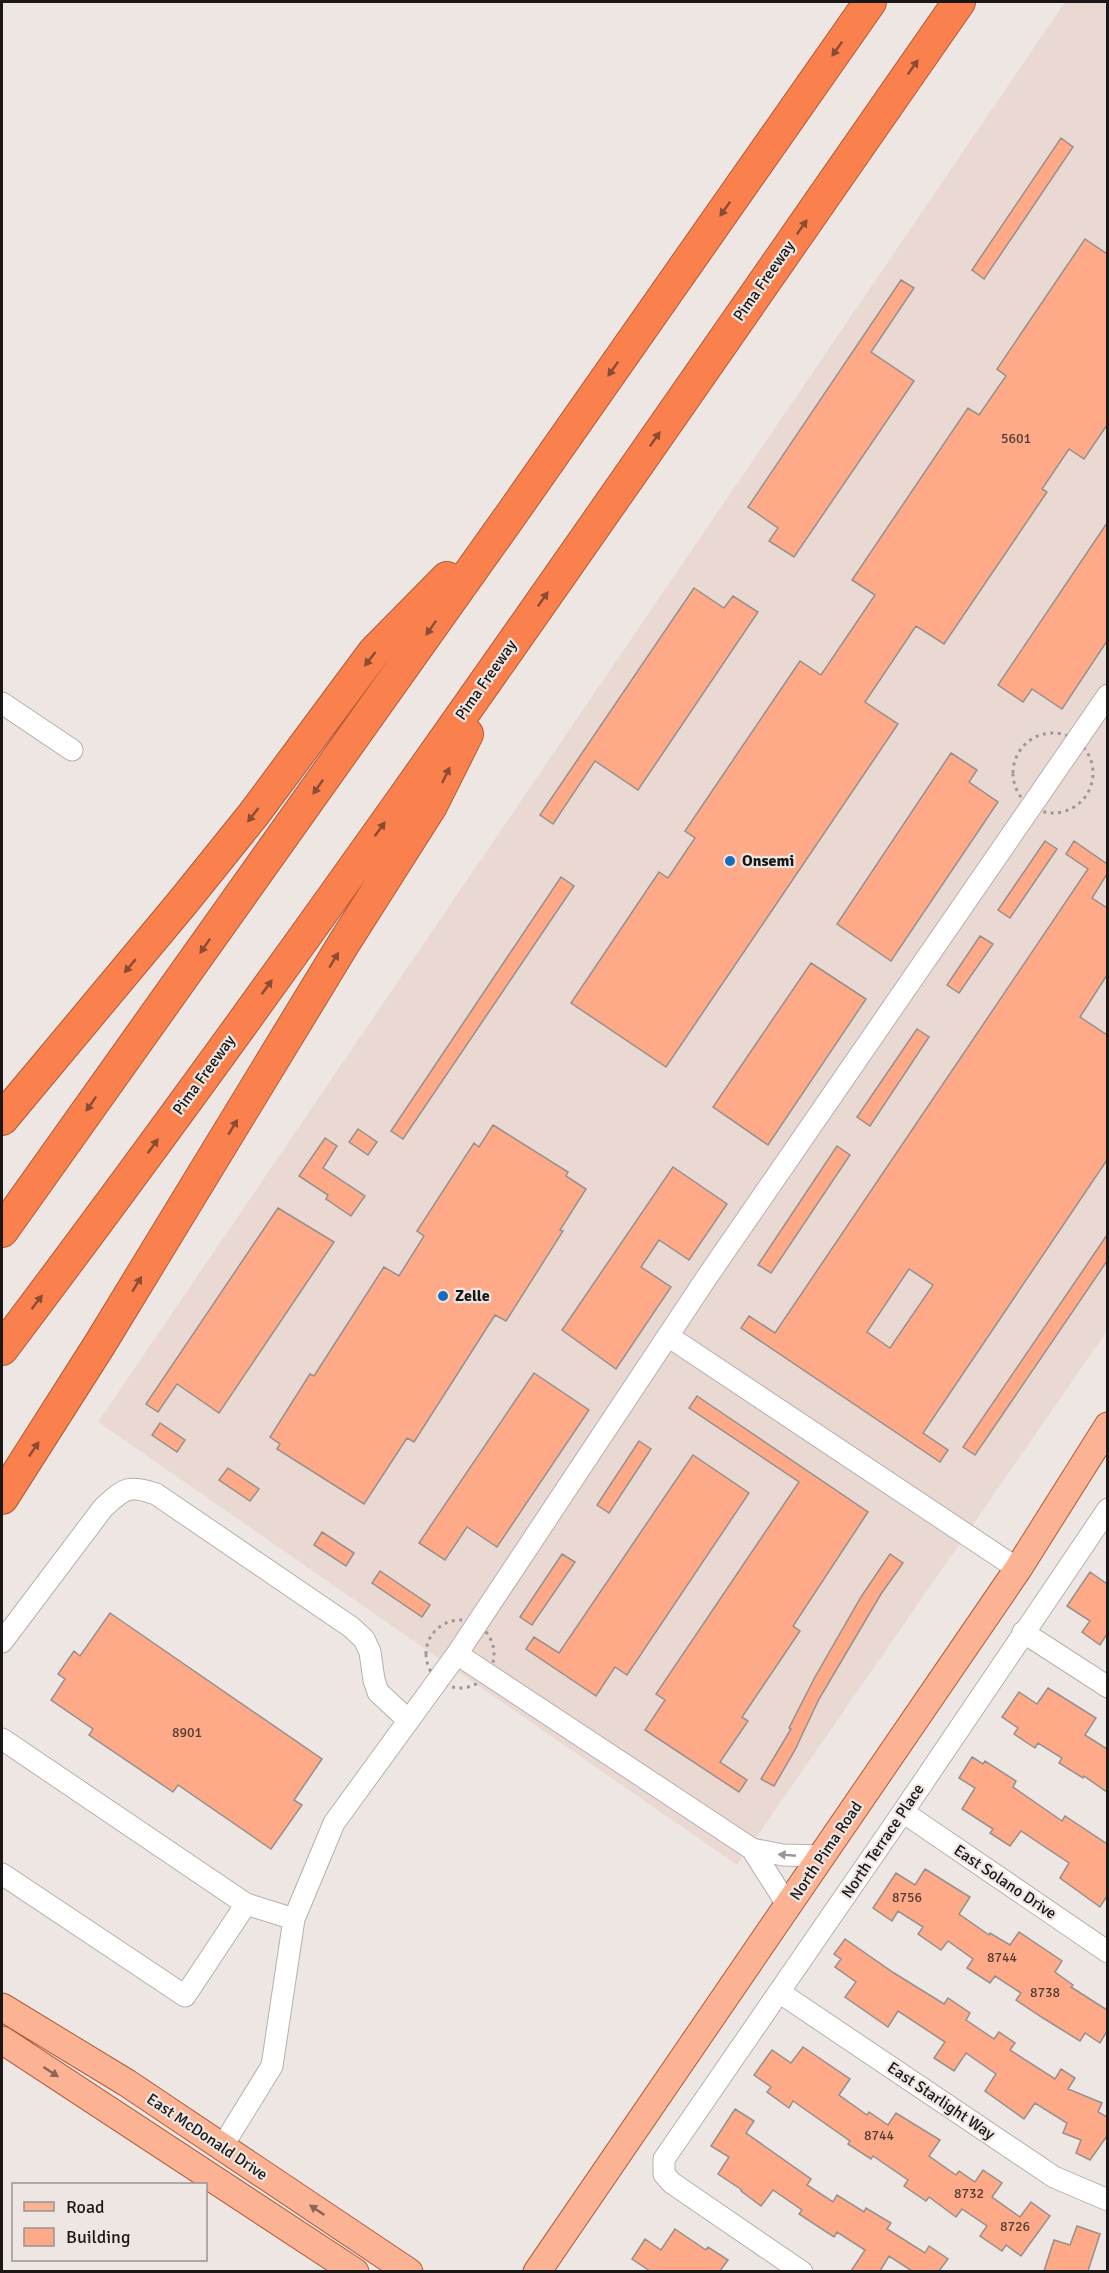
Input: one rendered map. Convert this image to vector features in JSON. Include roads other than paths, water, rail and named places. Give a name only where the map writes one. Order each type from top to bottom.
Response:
[{"type":"highway","points":[[2,1231],[513,512],[870,2]]},
{"type":"highway","name":"Pima Freeway","points":[[2,1349],[128,1182],[510,647],[959,2]]},
{"type":"highway","points":[[2,1119],[218,859],[374,652],[513,512]]},
{"type":"highway","points":[[2,1498],[94,1354],[344,943],[431,806],[510,647]]},
{"type":"main road","name":"North Pima Road","points":[[537,2271],[1018,1569],[1107,1426]]},
{"type":"main road","points":[[2,1996],[64,2045]]},
{"type":"main road","name":"East McDonald Drive","points":[[2,2007],[127,2083],[409,2271]]},
{"type":"main road","points":[[2,2040],[19,2038],[41,2042],[191,2140],[212,2148],[222,2147]]},
{"type":"main road","name":"East McDonald Drive","points":[[2,2040],[355,2271]]},
{"type":"street","points":[[222,2147],[272,2066],[294,1920],[334,1823],[457,1654],[668,1336],[1107,695]]},
{"type":"street","points":[[2,703],[72,750]]},
{"type":"street","points":[[668,1336],[1018,1569]]},
{"type":"street","points":[[2,1642],[103,1508],[122,1491],[137,1488],[156,1494],[351,1627],[364,1639],[370,1652],[378,1692],[408,1720]]},
{"type":"street","name":"North Terrace Place","points":[[802,2271],[672,2183],[664,2174],[664,2159],[903,1812],[1107,1509]]},
{"type":"street","points":[[1023,1632],[1107,1688]]},
{"type":"street","points":[[457,1654],[752,1849],[783,1855],[823,1856]]},
{"type":"street","points":[[2,1738],[246,1904],[294,1920]]},
{"type":"street","name":"East Solano Drive","points":[[903,1812],[1107,1952]]},
{"type":"street","points":[[752,1849],[788,1906]]},
{"type":"street","points":[[2,1874],[184,1996],[246,1904]]},
{"type":"street","name":"East Starlight Way","points":[[780,1992],[1054,2177],[1107,2200]]},
{"type":"place","name":"Onsemi","points":[[730,861]]},
{"type":"place","name":"Zelle","points":[[443,1296]]}]
